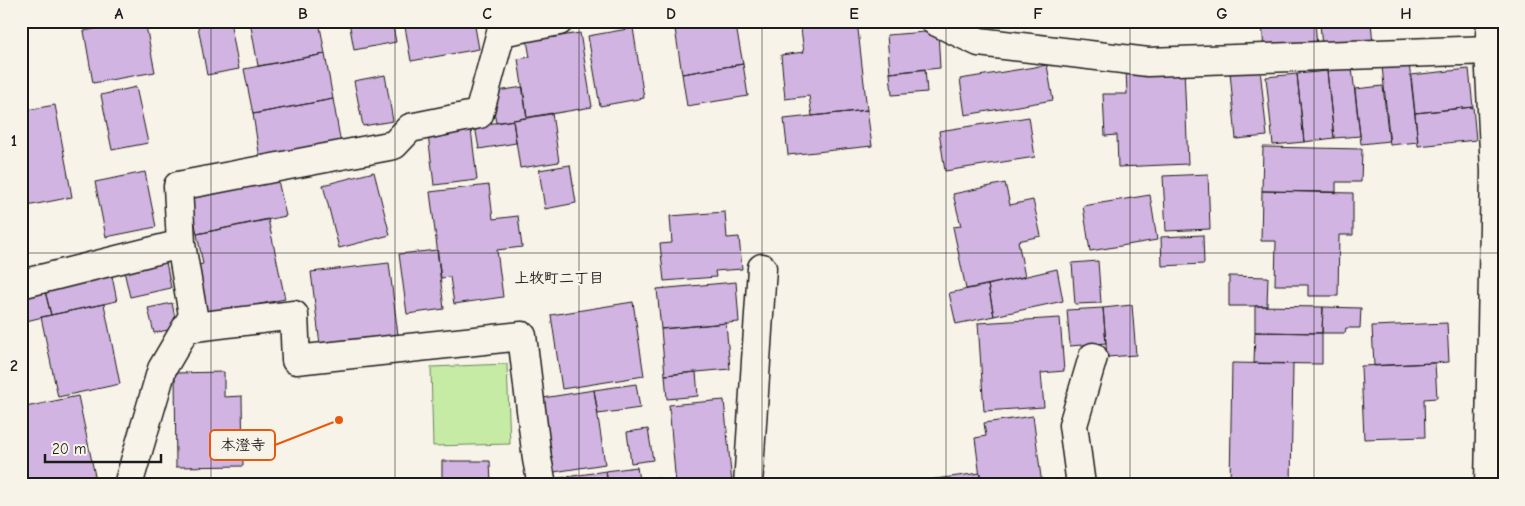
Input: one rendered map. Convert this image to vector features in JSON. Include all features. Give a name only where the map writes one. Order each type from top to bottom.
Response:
[{"type":"street","points":[[542,485],[522,336],[296,360],[294,315],[195,327],[181,244],[178,186],[394,145],[410,128],[479,114],[501,32],[559,21]]},
{"type":"street","points":[[935,21],[980,42],[1148,62],[1489,50]]},
{"type":"street","points":[[1489,485],[1495,171],[1489,50],[1492,21]]},
{"type":"street","points":[[21,284],[181,244]]},
{"type":"street","points":[[748,485],[762,268]]},
{"type":"street","points":[[128,485],[131,469],[162,369],[193,316]]},
{"type":"street","points":[[1081,485],[1073,425],[1092,357]]},
{"type":"green space","points":[[507,364],[510,444],[433,446],[431,367]]},
{"type":"building","points":[[134,21],[145,21],[155,72],[93,83],[84,31]]},
{"type":"building","points":[[197,21],[230,21],[239,69],[207,75]]},
{"type":"building","points":[[250,21],[319,21],[325,54],[258,66]]},
{"type":"building","points":[[349,21],[392,21],[396,42],[354,50]]},
{"type":"building","points":[[404,21],[474,21],[479,49],[411,61]]},
{"type":"building","points":[[719,21],[735,21],[743,64],[682,74],[675,29]]},
{"type":"building","points":[[800,21],[857,21],[867,110],[812,116],[809,96],[785,99],[781,55],[804,52]]},
{"type":"building","points":[[1262,21],[1315,21],[1317,48],[1264,52]]},
{"type":"building","points":[[1371,21],[1373,45],[1322,49],[1320,22]]},
{"type":"building","points":[[633,28],[644,98],[600,106],[588,36]]},
{"type":"building","points":[[938,31],[940,68],[890,73],[887,35]]},
{"type":"building","points":[[580,33],[592,107],[527,118],[518,59],[530,57],[527,41]]},
{"type":"building","points":[[325,54],[333,99],[253,114],[244,69]]},
{"type":"building","points":[[1409,63],[1418,142],[1390,145],[1382,66]]},
{"type":"building","points":[[743,64],[748,96],[687,106],[682,74]]},
{"type":"building","points":[[1047,65],[1053,100],[965,115],[960,79]]},
{"type":"building","points":[[1184,68],[1188,164],[1118,167],[1117,135],[1105,136],[1103,94],[1127,94],[1126,70]]},
{"type":"building","points":[[1352,68],[1360,136],[1334,138],[1327,71]]},
{"type":"building","points":[[925,69],[927,92],[892,95],[890,73]]},
{"type":"building","points":[[1260,69],[1267,136],[1236,139],[1230,72]]},
{"type":"building","points":[[1469,69],[1473,107],[1415,113],[1411,75]]},
{"type":"building","points":[[1327,71],[1334,138],[1304,142],[1297,74]]},
{"type":"building","points":[[1297,74],[1304,142],[1273,145],[1266,77]]},
{"type":"building","points":[[385,75],[393,121],[363,126],[354,81]]},
{"type":"building","points":[[1383,86],[1389,141],[1361,144],[1355,89]]},
{"type":"building","points":[[136,87],[148,143],[112,150],[101,95]]},
{"type":"building","points":[[523,87],[527,118],[496,123],[491,92]]},
{"type":"building","points":[[333,99],[341,144],[260,159],[253,114]]},
{"type":"building","points":[[55,105],[72,197],[22,207],[21,111]]},
{"type":"building","points":[[1473,107],[1476,140],[1418,146],[1415,113]]},
{"type":"building","points":[[867,110],[872,146],[788,155],[784,119]]},
{"type":"building","points":[[552,113],[559,162],[520,168],[513,120]]},
{"type":"building","points":[[1029,117],[1035,157],[945,171],[939,131]]},
{"type":"building","points":[[513,120],[516,143],[479,149],[475,126]]},
{"type":"building","points":[[471,129],[477,180],[434,185],[428,134]]},
{"type":"building","points":[[1263,147],[1362,149],[1361,182],[1336,182],[1336,192],[1262,191]]},
{"type":"building","points":[[570,165],[576,203],[545,209],[539,170]]},
{"type":"building","points":[[145,172],[156,227],[106,237],[95,182]]},
{"type":"building","points":[[374,172],[390,235],[339,248],[323,185]]},
{"type":"building","points":[[1208,174],[1210,229],[1166,231],[1163,176]]},
{"type":"building","points":[[277,176],[286,216],[197,234],[189,194]]},
{"type":"building","points":[[1005,183],[1010,205],[1033,200],[1041,236],[1018,241],[1025,277],[966,289],[953,227],[961,226],[953,194]]},
{"type":"building","points":[[489,185],[493,219],[518,216],[522,247],[497,250],[503,297],[454,304],[450,277],[441,278],[430,192]]},
{"type":"building","points":[[1262,191],[1353,193],[1353,235],[1339,235],[1338,296],[1308,296],[1308,285],[1275,285],[1276,241],[1261,241]]},
{"type":"building","points":[[1150,195],[1157,240],[1090,251],[1083,206]]},
{"type":"building","points":[[725,212],[727,238],[739,237],[742,269],[715,271],[716,277],[664,281],[660,244],[672,243],[670,216]]},
{"type":"building","points":[[268,219],[285,299],[202,316],[192,266],[203,264],[197,234]]},
{"type":"building","points":[[1203,235],[1204,264],[1162,266],[1161,237]]},
{"type":"building","points":[[437,250],[444,309],[407,314],[399,254]]},
{"type":"building","points":[[1098,261],[1101,303],[1075,304],[1072,263]]},
{"type":"building","points":[[166,262],[171,288],[130,297],[124,271]]},
{"type":"building","points":[[389,263],[398,335],[320,345],[311,272]]},
{"type":"building","points":[[1057,269],[1063,301],[994,316],[988,285]]},
{"type":"building","points":[[112,276],[117,301],[51,315],[45,291]]},
{"type":"building","points":[[1229,276],[1268,277],[1267,306],[1229,306]]},
{"type":"building","points":[[736,282],[739,322],[661,329],[657,289]]},
{"type":"building","points":[[988,285],[994,316],[956,324],[949,293]]},
{"type":"building","points":[[45,291],[51,315],[22,322],[21,296]]},
{"type":"building","points":[[633,302],[644,376],[562,389],[551,315]]},
{"type":"building","points":[[172,303],[177,328],[154,333],[148,308]]},
{"type":"building","points":[[104,304],[120,384],[58,397],[41,317]]},
{"type":"building","points":[[1132,305],[1136,355],[1107,357],[1103,308]]},
{"type":"building","points":[[1255,306],[1323,307],[1322,333],[1255,332]]},
{"type":"building","points":[[1323,307],[1361,308],[1360,328],[1346,328],[1345,333],[1322,333]]},
{"type":"building","points":[[1103,308],[1106,343],[1070,346],[1067,310]]},
{"type":"building","points":[[1060,318],[1064,371],[1041,373],[1044,407],[984,411],[978,323]]},
{"type":"building","points":[[726,323],[730,369],[665,375],[661,329]]},
{"type":"building","points":[[1447,323],[1449,362],[1374,366],[1372,326]]},
{"type":"building","points":[[1255,332],[1322,333],[1322,364],[1254,363]]},
{"type":"building","points":[[1232,363],[1293,364],[1291,485],[1230,485]]},
{"type":"building","points":[[1435,363],[1437,398],[1424,399],[1425,437],[1364,439],[1361,366]]},
{"type":"building","points":[[224,372],[224,397],[242,396],[243,466],[176,467],[175,373]]},
{"type":"building","points":[[696,372],[698,396],[667,399],[665,375]]},
{"type":"building","points":[[636,384],[640,408],[598,414],[594,390]]},
{"type":"building","points":[[594,390],[605,464],[554,472],[543,398]]},
{"type":"building","points":[[78,396],[95,476],[53,485],[21,485],[21,408]]},
{"type":"building","points":[[724,400],[732,484],[676,485],[669,405]]},
{"type":"building","points":[[1033,416],[1042,485],[981,485],[975,438],[986,436],[984,423]]},
{"type":"building","points":[[648,429],[653,460],[631,463],[627,432]]},
{"type":"building","points":[[442,461],[490,461],[491,485],[442,485]]},
{"type":"building","points":[[637,467],[639,481],[659,478],[660,485],[608,485],[606,471]]},
{"type":"building","points":[[606,471],[608,485],[554,485],[553,479]]},
{"type":"building","points":[[980,473],[981,485],[929,485],[928,480]]},
{"type":"place","name":"本澄寺","points":[[339,420]]},
{"type":"district","name":"上牧町二丁目","points":[[559,278]]}]
